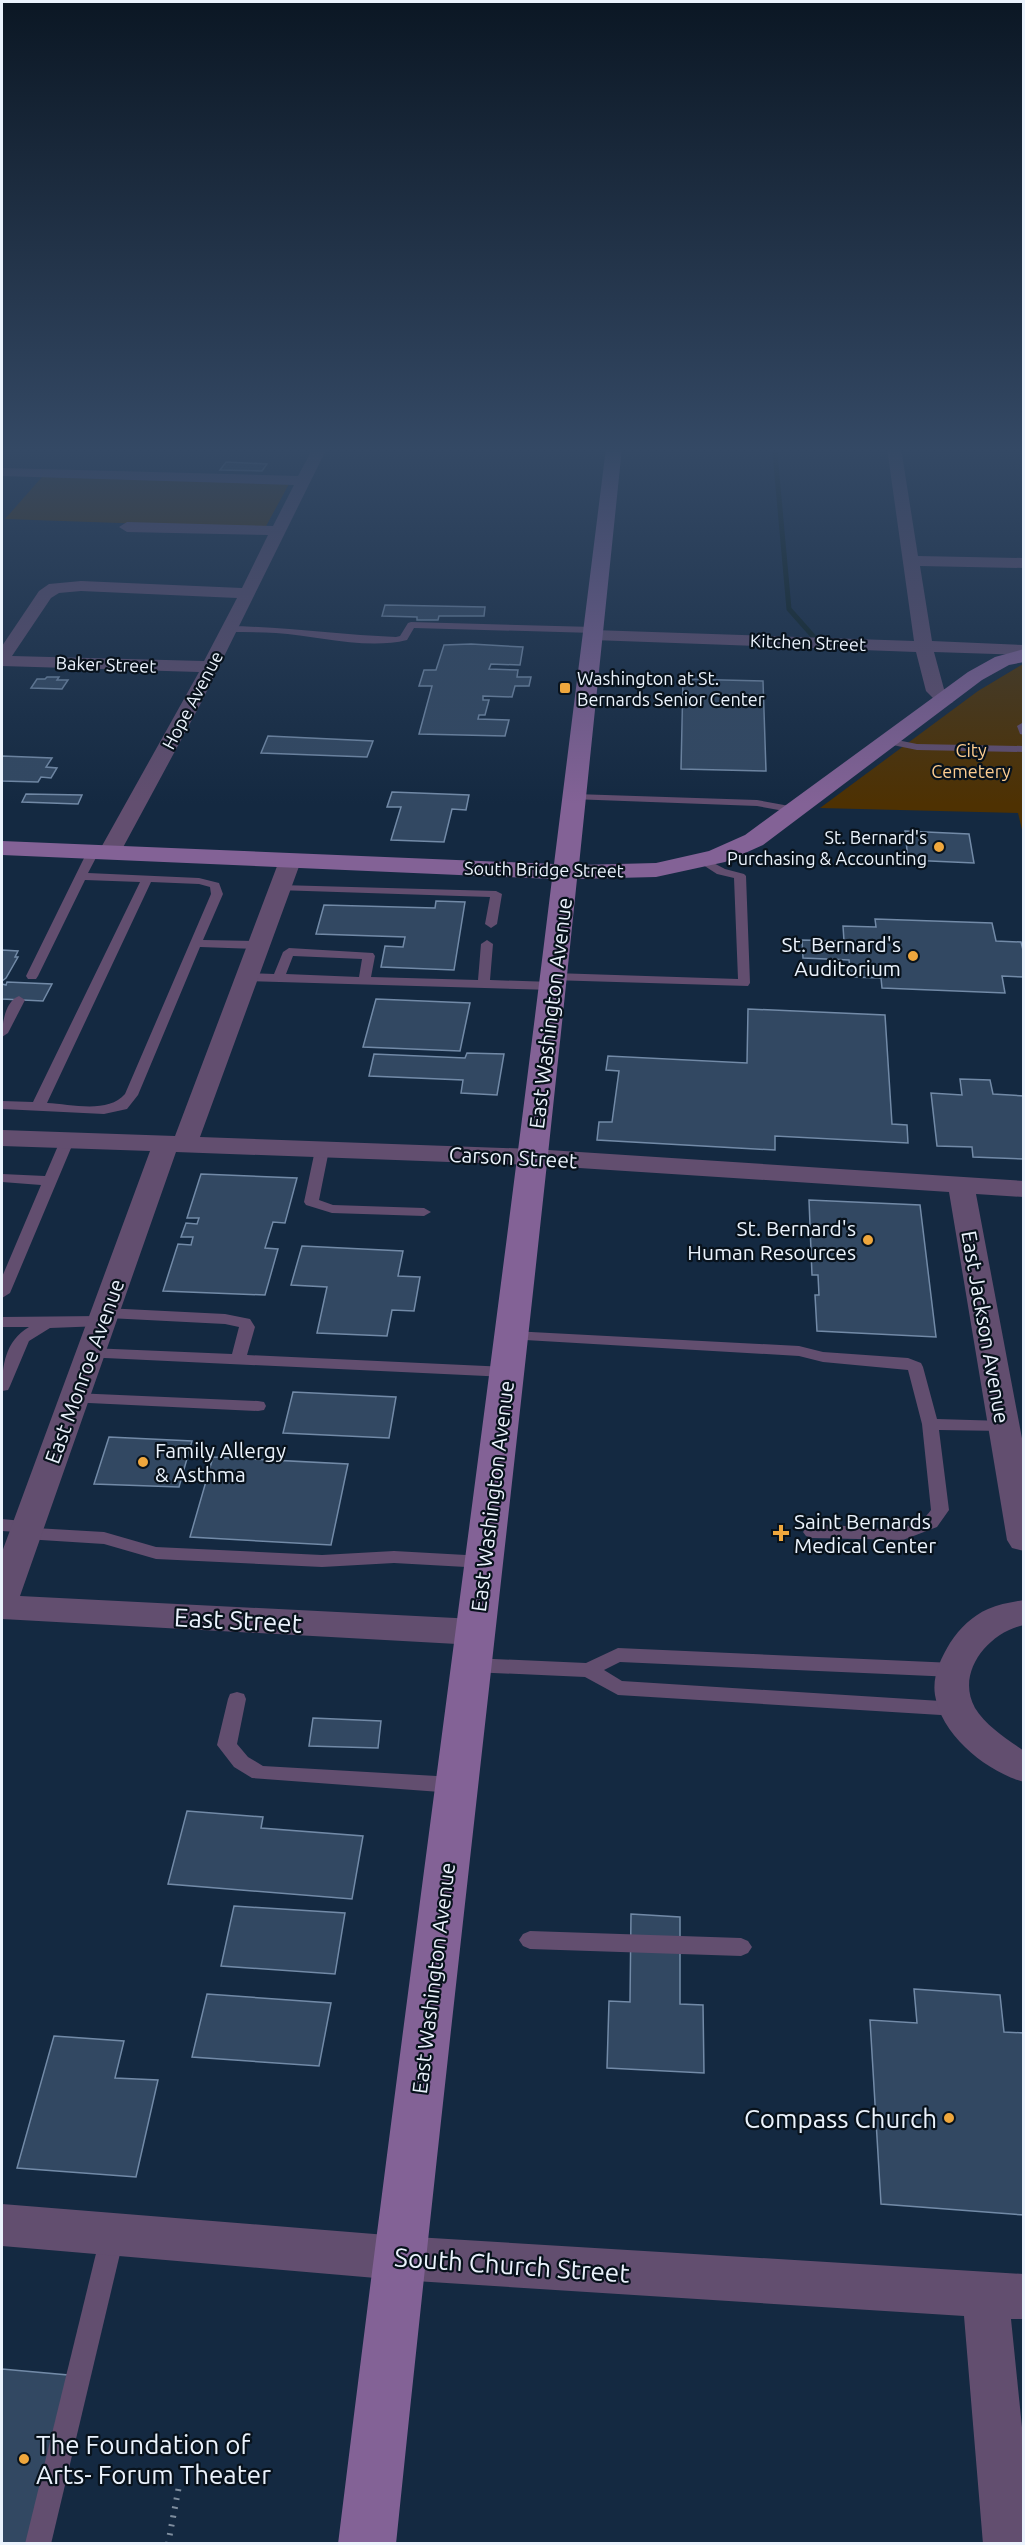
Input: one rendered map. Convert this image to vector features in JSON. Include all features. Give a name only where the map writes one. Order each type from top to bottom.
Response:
[{"type":"street","name":"Hope Avenue","points":[[101,852],[139,802],[260,567]]},
{"type":"street","name":"East Washington Avenue","points":[[367,2544],[399,2258],[554,982],[601,567]]},
{"type":"street","points":[[913,567],[924,646],[934,691],[945,699]]},
{"type":"street","points":[[2,659],[45,595],[55,588],[81,586],[248,592]]},
{"type":"street","name":"Kitchen Street","points":[[594,633],[1023,650]]},
{"type":"street","name":"South Bridge Street","points":[[2,848],[566,872],[656,870],[704,861],[754,840],[945,699],[1002,661],[1023,655]]},
{"type":"street","name":"Baker Street","points":[[2,659],[210,667]]},
{"type":"street","name":"East Monroe Avenue","points":[[2,1597],[18,1528],[74,1398],[103,1317],[174,1145],[247,977],[290,861]]},
{"type":"street","name":"Carson Street","points":[[2,1137],[533,1157],[1023,1190]]},
{"type":"street","name":"East Jackson Avenue","points":[[961,1186],[1023,1540]]},
{"type":"street","name":"East Street","points":[[2,1607],[473,1648]]},
{"type":"street","points":[[1023,1612],[1000,1618],[974,1636],[954,1670],[951,1689],[957,1709],[975,1733],[1017,1766],[1023,1768]]},
{"type":"street","name":"South Church Street","points":[[2,2225],[399,2258],[1004,2296]]},
{"type":"street","points":[[1004,2296],[1008,2544]]},
{"type":"lane","points":[[229,629],[275,630],[339,638],[396,640],[404,638],[411,625],[594,633]]},
{"type":"lane","points":[[887,741],[917,747],[1023,749]]},
{"type":"lane","points":[[575,797],[757,803],[795,810]]},
{"type":"lane","points":[[32,976],[81,876],[101,852]]},
{"type":"lane","points":[[247,977],[484,984],[744,983],[740,876],[721,872],[704,861]]},
{"type":"lane","points":[[2,1105],[104,1110],[122,1106],[131,1095],[217,894],[215,885],[199,880],[81,876]]},
{"type":"lane","points":[[38,1107],[147,879]]},
{"type":"lane","points":[[280,888],[496,894],[491,924]]},
{"type":"lane","points":[[196,943],[259,945]]},
{"type":"lane","points":[[484,984],[487,944]]},
{"type":"lane","points":[[278,978],[289,952],[369,956],[364,981]]},
{"type":"lane","points":[[2,1034],[19,1000]]},
{"type":"lane","points":[[2,1293],[68,1141]]},
{"type":"lane","points":[[322,1150],[311,1202],[332,1209],[424,1212]]},
{"type":"lane","points":[[2,1178],[50,1181]]},
{"type":"lane","points":[[2,1322],[47,1323],[103,1317],[225,1318],[244,1322],[247,1327],[238,1360]]},
{"type":"lane","points":[[2,1386],[22,1338],[47,1323]]},
{"type":"lane","points":[[512,1336],[799,1351],[823,1357],[908,1363],[915,1367],[930,1424],[940,1510],[931,1523],[903,1534],[812,1532]]},
{"type":"lane","points":[[90,1353],[507,1372]]},
{"type":"lane","points":[[74,1398],[258,1406]]},
{"type":"lane","points":[[930,1424],[1004,1426]]},
{"type":"lane","points":[[18,1528],[104,1538],[156,1553],[322,1562],[394,1557],[484,1562]]},
{"type":"lane","points":[[473,1648],[588,1670],[618,1688],[957,1709]]},
{"type":"lane","points":[[588,1670],[618,1655],[954,1670]]},
{"type":"lane","points":[[237,1700],[227,1745],[241,1762],[259,1773],[457,1785]]},
{"type":"lane","points":[[530,1940],[741,1947]]},
{"type":"lane","points":[[38,2544],[113,2234]]},
{"type":"path","points":[[168,2544],[178,2486]]},
{"type":"green space","name":"City Cemetery","points":[[1023,664],[1023,834],[1018,813],[820,808],[978,691]]},
{"type":"building","points":[[385,605],[485,607],[484,616],[439,616],[438,620],[417,620],[417,617],[382,616]]},
{"type":"building","points":[[444,645],[523,647],[520,665],[491,664],[489,669],[518,670],[517,677],[531,677],[529,686],[515,686],[512,697],[483,696],[483,700],[489,700],[485,715],[479,715],[478,719],[509,720],[505,736],[419,734],[432,686],[419,686],[424,670],[436,670]]},
{"type":"building","points":[[47,677],[68,680],[62,689],[31,688],[37,679]]},
{"type":"building","points":[[683,679],[763,681],[766,771],[681,769]]},
{"type":"building","points":[[268,736],[373,741],[367,757],[261,753]]},
{"type":"building","points":[[2,756],[52,758],[46,767],[57,768],[51,778],[41,777],[38,782],[2,781]]},
{"type":"building","points":[[392,792],[469,795],[466,810],[452,809],[444,842],[391,840],[401,807],[387,807]]},
{"type":"building","points":[[26,794],[82,795],[78,804],[22,802]]},
{"type":"building","name":"St. Bernard's Purchasing & Accounting","points":[[905,831],[969,834],[974,863],[908,860]]},
{"type":"building","points":[[436,901],[465,902],[454,970],[381,967],[385,946],[403,947],[405,937],[316,934],[324,905],[435,908]]},
{"type":"building","name":"St. Bernard's Auditorium","points":[[875,919],[992,923],[996,941],[1021,942],[1024,954],[1024,977],[1002,976],[1005,993],[882,988],[881,978],[851,977],[849,960],[803,958],[802,940],[844,941],[843,926],[876,927]]},
{"type":"building","points":[[2,950],[18,951],[15,957],[18,957],[2,981]]},
{"type":"building","points":[[7,982],[52,984],[43,1001],[2,999],[2,984],[6,985]]},
{"type":"building","points":[[376,999],[470,1003],[460,1051],[363,1047]]},
{"type":"building","points":[[748,1009],[885,1015],[892,1124],[907,1125],[908,1143],[775,1136],[775,1150],[597,1140],[599,1122],[612,1122],[619,1071],[606,1070],[608,1056],[747,1063]]},
{"type":"building","points":[[467,1053],[504,1054],[497,1095],[461,1093],[463,1080],[369,1076],[374,1054],[465,1058]]},
{"type":"building","points":[[960,1079],[990,1080],[993,1094],[1024,1096],[1024,1159],[973,1157],[972,1147],[937,1146],[931,1093],[962,1095]]},
{"type":"building","points":[[201,1174],[297,1178],[285,1223],[273,1222],[265,1248],[278,1249],[265,1295],[163,1291],[178,1244],[191,1245],[193,1237],[181,1237],[186,1223],[197,1224],[199,1218],[187,1218]]},
{"type":"building","name":"St. Bernard's Human Resources","points":[[809,1200],[920,1205],[936,1337],[817,1331],[815,1295],[819,1295],[818,1275],[812,1275]]},
{"type":"building","points":[[302,1246],[403,1251],[398,1276],[420,1277],[414,1311],[392,1310],[387,1336],[317,1333],[327,1287],[291,1285]]},
{"type":"building","points":[[293,1392],[396,1397],[389,1438],[283,1433]]},
{"type":"building","name":"Family Allergy & Asthma","points":[[109,1437],[192,1441],[179,1487],[94,1484]]},
{"type":"building","points":[[213,1457],[348,1464],[331,1545],[190,1537]]},
{"type":"building","points":[[313,1718],[381,1721],[378,1748],[309,1746]]},
{"type":"building","points":[[187,1811],[263,1817],[261,1828],[363,1836],[352,1899],[168,1884]]},
{"type":"building","points":[[234,1906],[345,1913],[335,1974],[221,1966]]},
{"type":"building","points":[[631,1914],[680,1917],[680,2004],[703,2005],[704,2073],[607,2068],[609,2001],[630,2002]]},
{"type":"building","name":"Compass Church","points":[[914,1989],[1000,1995],[1004,2032],[1024,2033],[1024,2215],[881,2204],[870,2020],[917,2023]]},
{"type":"building","points":[[207,1994],[331,2003],[319,2066],[192,2057]]},
{"type":"building","points":[[54,2036],[124,2041],[115,2078],[158,2080],[136,2177],[17,2168]]},
{"type":"building","name":"The Foundation of Arts- Forum Theater","points":[[2,2369],[68,2375],[27,2544],[2,2544]]},
{"type":"waterway","points":[[785,567],[789,609],[813,636]]},
{"type":"place","name":"Washington at St. Bernards Senior Center","points":[[565,688]]},
{"type":"place","name":"St. Bernard's Purchasing & Accounting","points":[[939,847]]},
{"type":"place","name":"St. Bernard's Auditorium","points":[[913,956]]},
{"type":"place","name":"St. Bernard's Human Resources","points":[[868,1240]]},
{"type":"place","name":"Family Allergy & Asthma","points":[[143,1462]]},
{"type":"place","name":"Saint Bernards Medical Center","points":[[781,1533]]},
{"type":"place","name":"Compass Church","points":[[949,2118]]},
{"type":"place","name":"The Foundation of Arts- Forum Theater","points":[[24,2459]]}]
